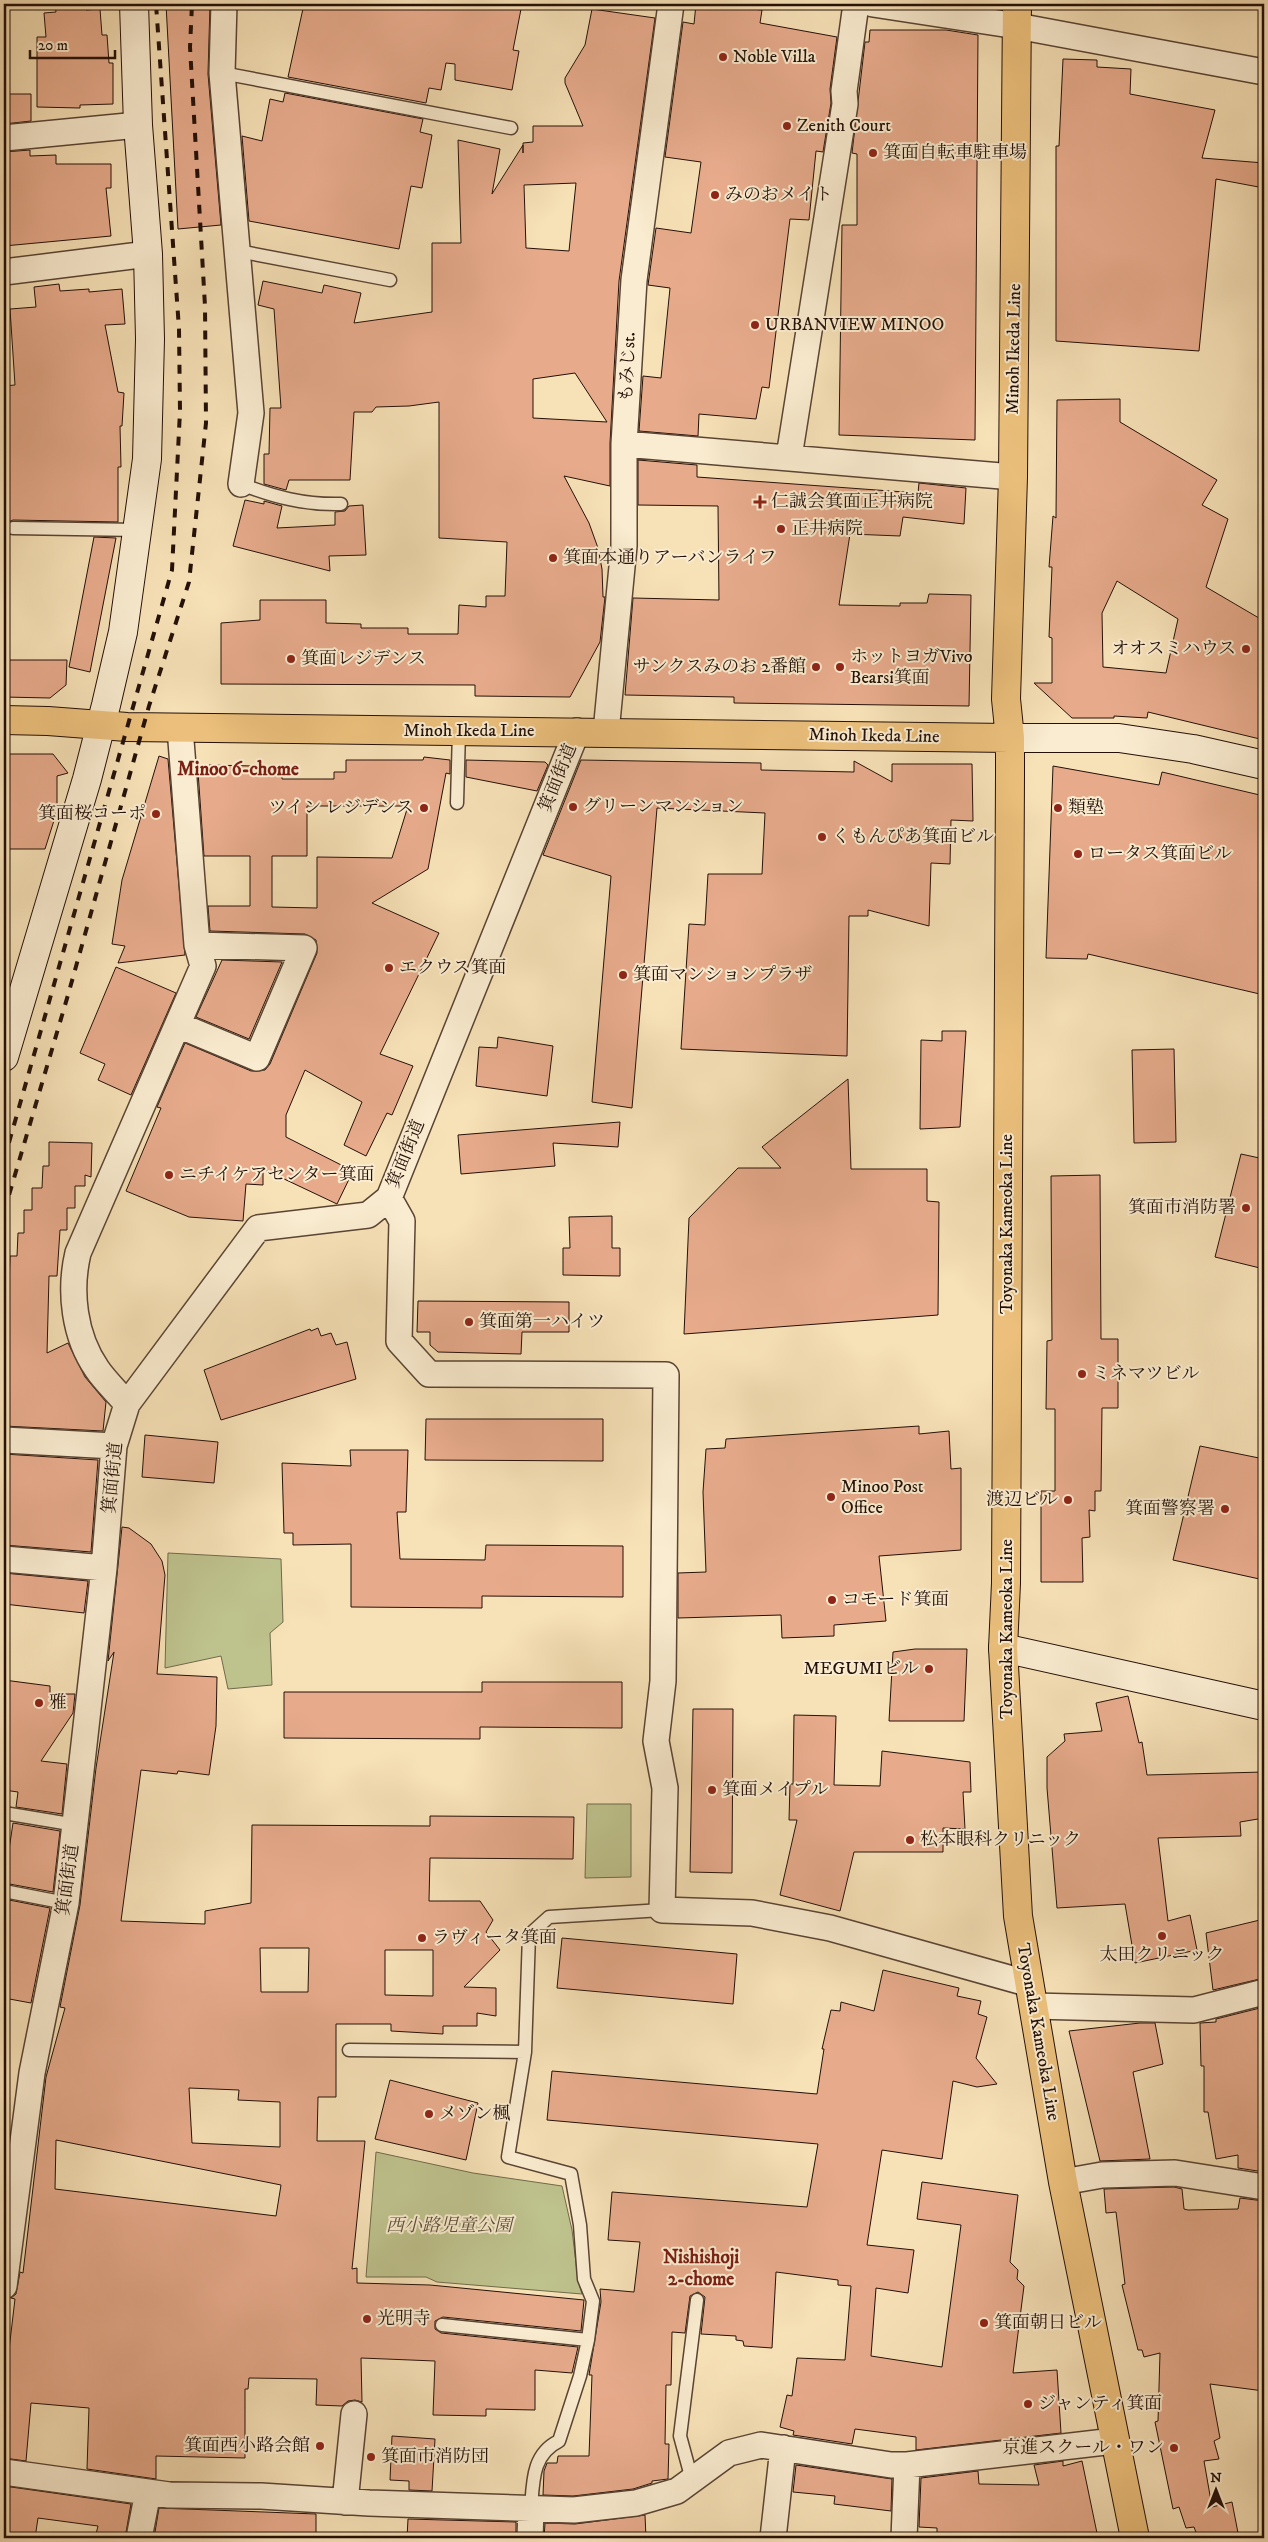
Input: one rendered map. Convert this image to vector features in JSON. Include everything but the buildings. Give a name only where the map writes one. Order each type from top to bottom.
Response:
[{"type":"main road","name":"Minoh Ikeda Line","points":[[4,720],[48,721],[100,726],[180,728],[577,731],[1010,738],[1006,699],[1013,477],[1017,15]]},
{"type":"main road","name":"Toyonaka Kameoka Line","points":[[1010,738],[1006,1583],[1003,1648],[1018,1916],[1063,2182],[1135,2538]]},
{"type":"street","points":[[4,1057],[11,1006],[87,779],[123,632],[147,459],[150,339],[148,254],[138,125],[134,4]]},
{"type":"street","points":[[224,4],[222,73],[252,413],[241,484]]},
{"type":"street","name":"もみじst.","points":[[606,732],[624,546],[624,444],[634,280],[671,4]]},
{"type":"street","points":[[789,456],[845,104],[844,91],[856,4]]},
{"type":"street","points":[[873,4],[1017,15],[1264,72]]},
{"type":"street","points":[[4,138],[138,125]]},
{"type":"street","points":[[4,272],[148,254]]},
{"type":"street","points":[[624,444],[789,456],[1013,477]]},
{"type":"street","points":[[127,1404],[96,1368],[77,1327],[73,1274],[78,1253],[204,966],[197,945],[180,728]]},
{"type":"street","name":"箕面街道","points":[[4,2286],[8,2214],[32,2072],[66,1902],[104,1568],[114,1446],[127,1404],[258,1228],[368,1215],[388,1198],[577,731]]},
{"type":"street","points":[[1010,738],[1119,738],[1193,748],[1264,764]]},
{"type":"street","points":[[178,1025],[257,1058],[304,948],[197,945]]},
{"type":"street","points":[[388,1198],[402,1221],[399,1341],[429,1374],[666,1375],[663,1681],[656,1741],[665,1788],[662,1910],[752,1913],[830,1928],[1031,1995],[1194,2010],[1264,1992]]},
{"type":"street","points":[[4,1440],[114,1446]]},
{"type":"street","points":[[4,1559],[104,1568]]},
{"type":"street","points":[[1003,1648],[1264,1706]]},
{"type":"street","points":[[1063,2182],[1102,2175],[1175,2174],[1264,2187]]},
{"type":"street","points":[[345,2502],[354,2414]]},
{"type":"street","points":[[4,2472],[169,2495],[261,2496],[345,2502],[574,2510],[636,2503],[677,2491],[729,2453],[761,2445],[891,2466],[907,2466],[1114,2441]]},
{"type":"street","points":[[774,2538],[783,2448]]},
{"type":"street","points":[[904,2538],[907,2466]]},
{"type":"street","points":[[138,2538],[148,2492]]},
{"type":"street","points":[[530,2538],[531,2509]]},
{"type":"lane","points":[[222,73],[511,128]]},
{"type":"lane","points":[[238,251],[390,280]]},
{"type":"lane","points":[[241,484],[270,496],[316,504],[341,504]]},
{"type":"lane","points":[[13,528],[138,530]]},
{"type":"lane","points":[[458,803],[459,731]]},
{"type":"lane","points":[[4,1813],[76,1825]]},
{"type":"lane","points":[[4,1891],[66,1902]]},
{"type":"lane","points":[[531,2509],[534,2470],[548,2447],[559,2441],[580,2376],[588,2340],[592,2301],[584,2279],[580,2225],[571,2174],[508,2156],[525,2052],[530,1935],[549,1917],[662,1910]]},
{"type":"lane","points":[[349,2050],[525,2052]]},
{"type":"lane","points":[[692,2480],[680,2436],[698,2300]]},
{"type":"lane","points":[[442,2325],[588,2340]]},
{"type":"green space","points":[[168,1553],[281,1559],[283,1622],[270,1633],[272,1685],[228,1689],[221,1656],[165,1668]]},
{"type":"green space","points":[[587,1804],[631,1804],[631,1877],[585,1878]]},
{"type":"green space","name":"西小路児童公園","points":[[376,2152],[473,2173],[562,2186],[572,2230],[578,2280],[582,2294],[437,2282],[426,2277],[366,2277]]},
{"type":"railway","points":[[4,1160],[172,570],[180,411],[179,329],[156,4]]},
{"type":"railway","points":[[4,1212],[68,995],[149,706],[189,582],[206,423],[205,306],[190,47],[192,4]]},
{"type":"place","name":"Noble Villa","points":[[723,57]]},
{"type":"place","name":"Zenith Court","points":[[787,126]]},
{"type":"place","name":"箕面自転車駐車場","points":[[873,153]]},
{"type":"place","name":"みのおメイト","points":[[715,195]]},
{"type":"place","name":"URBANVIEW MINOO","points":[[755,325]]},
{"type":"place","name":"仁誠会箕面正井病院","points":[[760,502]]},
{"type":"place","name":"正井病院","points":[[781,529]]},
{"type":"place","name":"箕面本通りアーバンライフ","points":[[553,558]]},
{"type":"place","name":"オオスミハウス","points":[[1246,649]]},
{"type":"place","name":"箕面レジデンス","points":[[291,659]]},
{"type":"place","name":"サンクスみのお 2番館","points":[[816,667]]},
{"type":"place","name":"ホットヨガVivo Bearsi箕面","points":[[840,667]]},
{"type":"place","name":"グリーンマンション","points":[[573,807]]},
{"type":"place","name":"ツイン レジデンス","points":[[424,808]]},
{"type":"place","name":"類塾","points":[[1058,808]]},
{"type":"place","name":"箕面桜コーポ","points":[[156,814]]},
{"type":"place","name":"くもんぴあ箕面ビル","points":[[822,837]]},
{"type":"place","name":"ロータス箕面ビル","points":[[1078,854]]},
{"type":"place","name":"エクウス箕面","points":[[389,968]]},
{"type":"place","name":"箕面マンションプラザ","points":[[623,975]]},
{"type":"place","name":"ニチイケアセンター箕面","points":[[169,1175]]},
{"type":"place","name":"箕面市消防署","points":[[1246,1208]]},
{"type":"place","name":"箕面第一ハイツ","points":[[469,1322]]},
{"type":"place","name":"ミネマツビル","points":[[1082,1374]]},
{"type":"place","name":"Minoo Post Office","points":[[831,1497]]},
{"type":"place","name":"渡辺ビル","points":[[1068,1500]]},
{"type":"place","name":"箕面警察署","points":[[1225,1509]]},
{"type":"place","name":"コモード箕面","points":[[832,1600]]},
{"type":"place","name":"MEGUMIビル","points":[[929,1669]]},
{"type":"place","name":"雅","points":[[39,1703]]},
{"type":"place","name":"箕面メイプル","points":[[712,1790]]},
{"type":"place","name":"松本眼科クリニック","points":[[910,1840]]},
{"type":"place","name":"太田クリニック","points":[[1162,1936]]},
{"type":"place","name":"ラヴィータ箕面","points":[[422,1938]]},
{"type":"place","name":"メゾン楓","points":[[429,2114]]},
{"type":"place","name":"光明寺","points":[[367,2319]]},
{"type":"place","name":"箕面朝日ビル","points":[[984,2323]]},
{"type":"place","name":"ジャンティ箕面","points":[[1028,2404]]},
{"type":"place","name":"箕面西小路会館","points":[[320,2446]]},
{"type":"place","name":"京進スクール・ワン","points":[[1174,2448]]},
{"type":"place","name":"箕面市消防団","points":[[371,2457]]},
{"type":"district","name":"Minoo 6-chome","points":[[238,769]]},
{"type":"district","name":"Nishishoji 2-chome","points":[[701,2268]]}]
